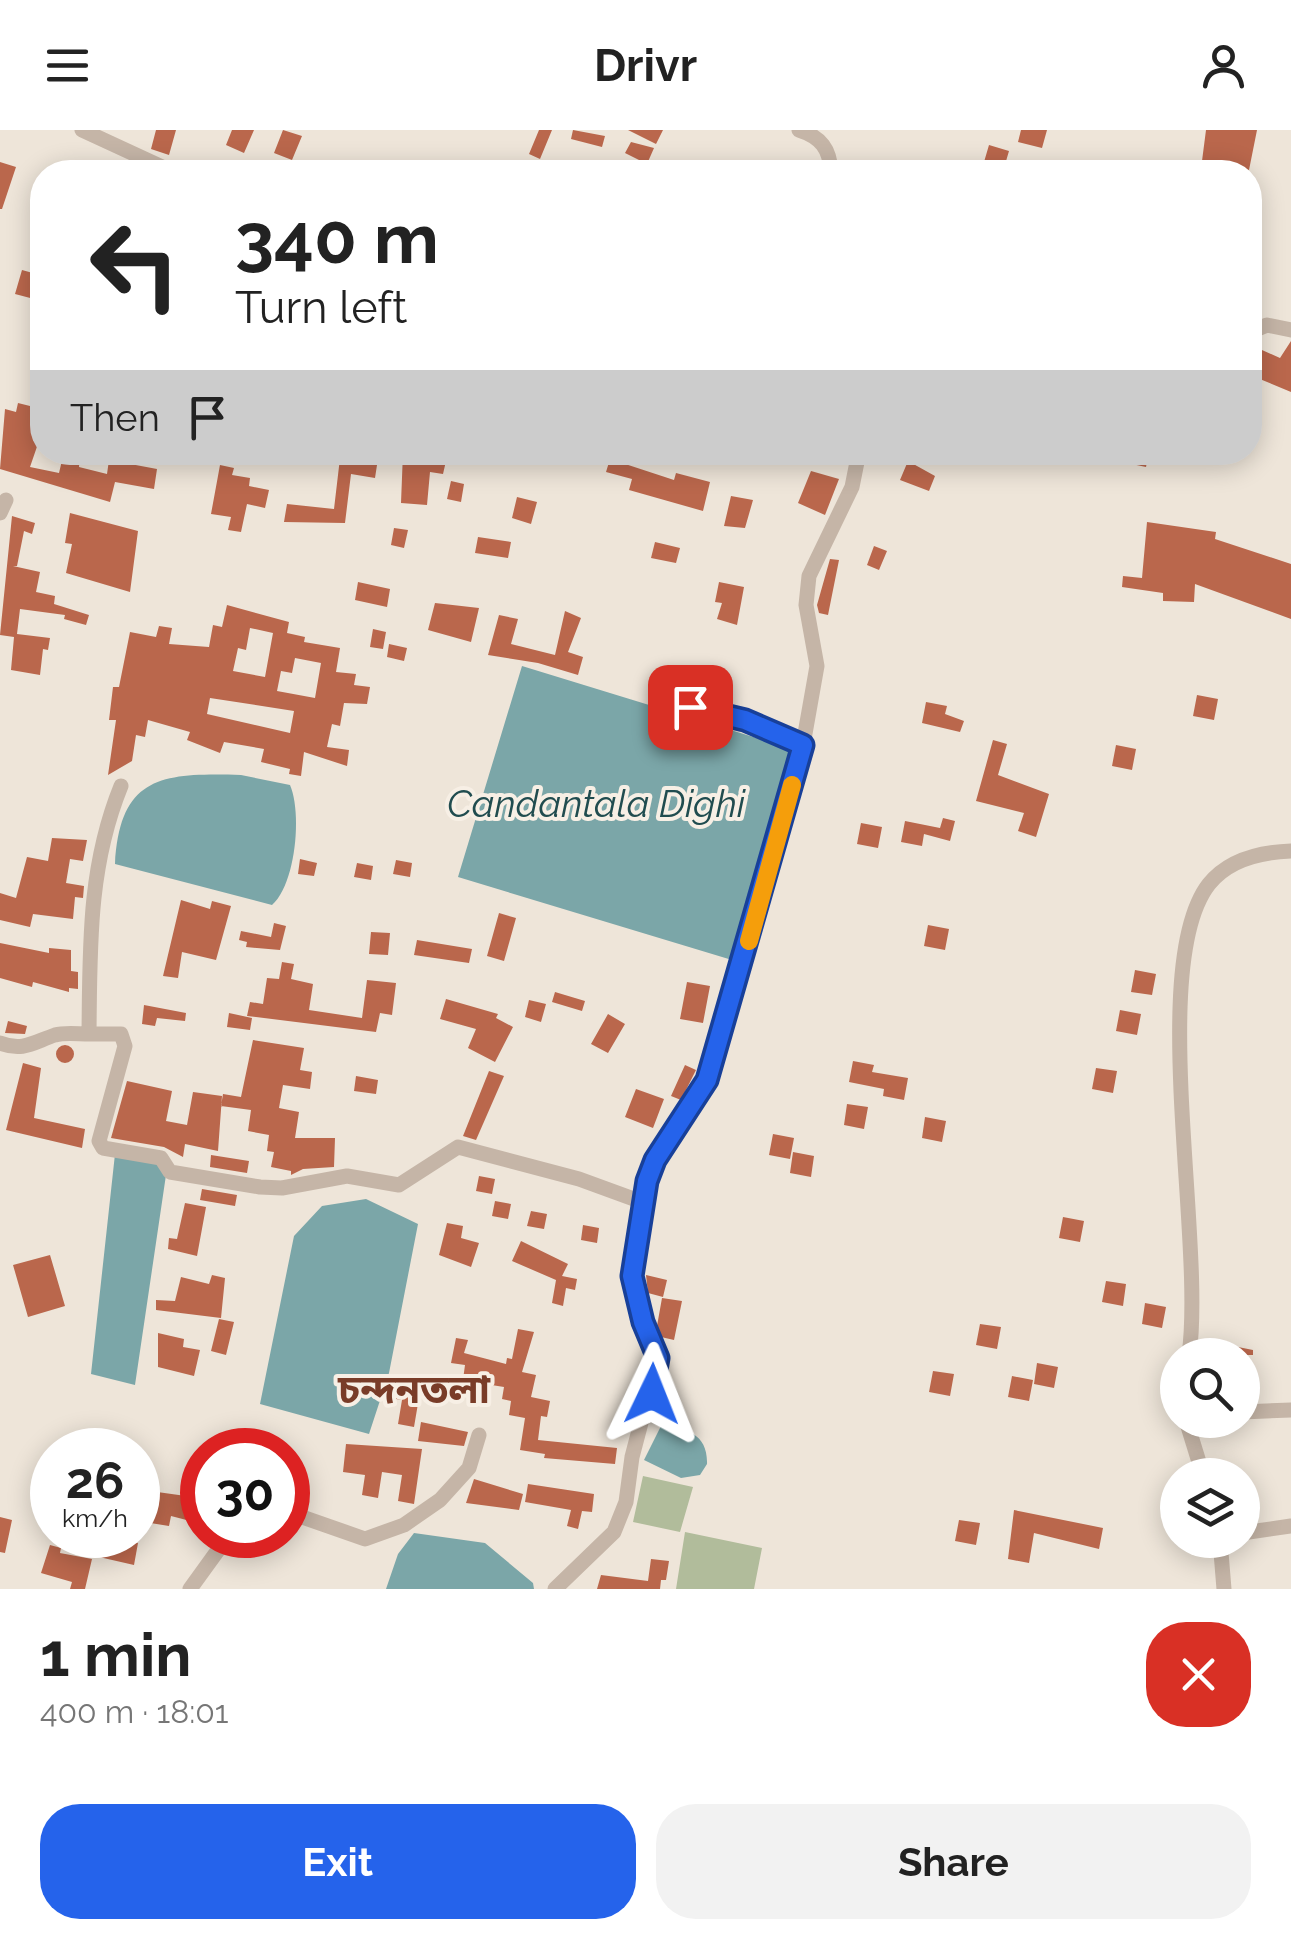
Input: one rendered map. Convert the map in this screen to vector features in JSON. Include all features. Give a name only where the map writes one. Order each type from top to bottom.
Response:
[{"type":"street","points":[[82,130],[148,160]]},
{"type":"street","points":[[799,130],[815,135],[826,148],[828,160]]},
{"type":"street","points":[[1262,327],[1291,330]]},
{"type":"street","points":[[555,1589],[614,1532],[626,1502],[632,1457],[652,1394],[658,1358],[643,1322],[632,1276],[642,1202],[655,1160],[707,1080],[803,745],[817,666],[806,605],[809,576],[852,488],[856,465]]},
{"type":"street","points":[[690,707],[745,720],[803,745]]},
{"type":"street","points":[[89,1034],[90,901],[98,854],[122,786]]},
{"type":"street","points":[[1191,1338],[1190,1191],[1177,1000],[1195,907],[1211,881],[1256,852],[1291,851]]},
{"type":"street","points":[[0,1043],[14,1048],[58,1034],[121,1034],[125,1046],[99,1140],[104,1148],[160,1158],[170,1172],[260,1187],[282,1188],[347,1176],[399,1185],[458,1147],[579,1179],[642,1202]]},
{"type":"street","points":[[1260,1411],[1291,1410]]},
{"type":"street","points":[[310,1519],[365,1538],[404,1525],[440,1500],[468,1468],[478,1435]]},
{"type":"street","points":[[1260,1530],[1291,1526]]},
{"type":"street","points":[[194,1582],[212,1558]]},
{"type":"street","points":[[1221,1558],[1224,1589]]},
{"type":"green space","points":[[643,1476],[693,1487],[680,1532],[633,1522]]},
{"type":"green space","points":[[685,1532],[762,1548],[754,1589],[676,1589]]},
{"type":"water","name":"Candantala Dighi","points":[[522,666],[796,750],[732,960],[458,877]]},
{"type":"water","points":[[241,775],[290,785],[294,797],[296,829],[291,865],[287,881],[272,905],[115,864],[126,812],[136,796],[151,785],[189,776]]},
{"type":"water","points":[[115,1154],[158,1163],[166,1175],[135,1385],[91,1374]]},
{"type":"water","points":[[366,1199],[418,1224],[389,1373],[369,1434],[260,1404],[294,1236],[322,1206]]},
{"type":"water","points":[[662,1424],[700,1439],[707,1464],[700,1475],[681,1478],[644,1460]]},
{"type":"water","points":[[414,1533],[485,1543],[533,1583],[534,1589],[386,1589],[398,1554]]},
{"type":"building","points":[[156,130],[176,130],[169,155],[151,149]]},
{"type":"building","points":[[232,130],[254,130],[244,153],[226,145]]},
{"type":"building","points":[[283,130],[302,136],[292,160],[274,153]]},
{"type":"building","points":[[539,130],[552,130],[540,159],[529,154]]},
{"type":"building","points":[[573,130],[605,136],[602,147],[571,139]]},
{"type":"building","points":[[628,130],[663,130],[656,144]]},
{"type":"building","points":[[1021,130],[1047,130],[1042,148],[1018,142]]},
{"type":"building","points":[[1206,130],[1257,130],[1251,160],[1202,160]]},
{"type":"building","points":[[631,142],[654,148],[649,160],[625,153]]},
{"type":"building","points":[[989,145],[1009,151],[1006,160],[985,160]]},
{"type":"building","points":[[0,162],[16,167],[2,209],[0,209]]},
{"type":"building","points":[[22,270],[30,272],[30,298],[15,294]]},
{"type":"building","points":[[1291,341],[1291,392],[1262,380],[1262,350],[1280,358]]},
{"type":"building","points":[[18,403],[30,406],[30,467],[59,473],[61,465],[79,465],[107,474],[108,465],[136,465],[157,469],[154,489],[115,482],[110,502],[0,469],[5,409],[16,412]]},
{"type":"building","points":[[220,465],[234,468],[232,475],[250,478],[249,486],[269,490],[265,508],[247,504],[241,532],[228,530],[231,517],[211,514]]},
{"type":"building","points":[[339,465],[377,465],[375,478],[351,474],[345,523],[284,522],[287,504],[334,509]]},
{"type":"building","points":[[402,465],[445,465],[443,474],[430,472],[427,505],[401,503]]},
{"type":"building","points":[[608,465],[628,465],[674,480],[676,473],[710,482],[703,511],[629,490],[632,479],[606,472]]},
{"type":"building","points":[[906,465],[915,465],[935,476],[929,491],[900,480]]},
{"type":"building","points":[[811,471],[839,479],[825,515],[798,503]]},
{"type":"building","points":[[451,481],[464,484],[461,502],[447,499]]},
{"type":"building","points":[[731,496],[753,500],[745,528],[724,526]]},
{"type":"building","points":[[517,497],[537,502],[531,524],[512,518]]},
{"type":"building","points":[[70,513],[138,531],[130,592],[66,573],[72,544],[65,543]]},
{"type":"building","points":[[12,516],[35,523],[32,534],[24,531],[17,566],[13,566],[40,572],[36,592],[55,596],[54,604],[89,615],[86,625],[64,619],[65,615],[20,609],[17,634],[50,638],[48,650],[43,649],[40,675],[11,670],[14,637],[0,635]]},
{"type":"building","points":[[1147,522],[1216,532],[1215,539],[1291,564],[1291,619],[1195,584],[1194,602],[1163,601],[1163,593],[1122,587],[1123,576],[1142,578]]},
{"type":"building","points":[[394,528],[408,530],[404,548],[391,545]]},
{"type":"building","points":[[478,537],[511,542],[508,558],[475,553]]},
{"type":"building","points":[[655,542],[680,548],[676,563],[651,558]]},
{"type":"building","points":[[874,546],[887,551],[879,570],[867,565]]},
{"type":"building","points":[[830,559],[839,560],[828,615],[819,613],[817,605]]},
{"type":"building","points":[[358,582],[390,589],[387,607],[355,600]]},
{"type":"building","points":[[719,582],[744,587],[737,625],[717,619],[722,603],[715,602]]},
{"type":"building","points":[[435,603],[479,608],[471,642],[428,630]]},
{"type":"building","points":[[227,605],[289,622],[287,633],[305,637],[304,642],[340,648],[336,672],[356,674],[354,685],[370,687],[367,704],[344,703],[340,726],[332,724],[327,747],[349,750],[347,766],[304,752],[301,776],[289,774],[290,769],[261,762],[264,749],[224,742],[220,753],[187,740],[190,732],[148,720],[145,737],[136,735],[132,761],[108,775],[116,720],[109,720],[113,687],[119,687],[130,632],[156,637],[159,626],[172,628],[169,644],[209,647],[213,625],[222,627]],"holes":[[[250,628],[273,633],[265,677],[233,671],[238,648],[246,650]],[[295,658],[321,663],[315,698],[277,691],[281,671],[292,673]],[[210,698],[294,711],[290,733],[207,714]]]},
{"type":"building","points":[[565,611],[581,618],[568,652],[583,657],[578,675],[538,663],[488,655],[499,615],[518,619],[511,644],[555,655]]},
{"type":"building","points":[[373,629],[386,632],[383,649],[370,647]]},
{"type":"building","points":[[389,644],[407,648],[404,661],[387,657]]},
{"type":"building","points":[[1197,695],[1218,699],[1214,720],[1193,716]]},
{"type":"building","points":[[926,702],[947,706],[945,714],[964,721],[960,732],[922,723]]},
{"type":"building","points":[[993,740],[1007,744],[998,775],[1049,794],[1036,837],[1018,831],[1024,813],[976,801]]},
{"type":"building","points":[[1116,745],[1136,749],[1132,770],[1112,766]]},
{"type":"building","points":[[943,818],[955,821],[950,841],[924,834],[922,846],[901,842],[905,821],[940,828]]},
{"type":"building","points":[[861,823],[882,827],[878,848],[857,844]]},
{"type":"building","points":[[52,838],[87,840],[83,861],[70,859],[66,883],[84,886],[83,898],[75,897],[73,919],[33,914],[30,927],[0,920],[0,893],[16,898],[27,857],[48,861]]},
{"type":"building","points":[[300,859],[317,863],[314,876],[298,874]]},
{"type":"building","points":[[396,860],[412,863],[410,877],[393,874]]},
{"type":"building","points":[[357,863],[373,866],[371,880],[354,877]]},
{"type":"building","points":[[181,900],[210,909],[212,901],[231,906],[216,960],[182,952],[178,978],[163,976]]},
{"type":"building","points":[[499,913],[516,918],[504,961],[487,956]]},
{"type":"building","points":[[274,923],[286,926],[280,950],[246,947],[247,942],[239,940],[241,931],[271,937]]},
{"type":"building","points":[[928,925],[949,929],[945,950],[924,946]]},
{"type":"building","points":[[371,932],[390,933],[388,955],[369,954]]},
{"type":"building","points":[[417,940],[472,949],[469,963],[414,955]]},
{"type":"building","points":[[0,943],[49,953],[49,948],[71,950],[71,971],[78,972],[78,989],[69,988],[69,992],[33,982],[32,987],[0,978]]},
{"type":"building","points":[[282,962],[294,964],[291,979],[313,984],[309,1010],[362,1018],[367,980],[396,983],[392,1015],[380,1013],[376,1032],[247,1016],[250,1002],[263,1004],[267,978],[279,979]]},
{"type":"building","points":[[1135,970],[1156,974],[1152,995],[1131,992]]},
{"type":"building","points":[[687,982],[710,986],[703,1023],[680,1019]]},
{"type":"building","points":[[555,992],[585,1001],[582,1011],[552,1002]]},
{"type":"building","points":[[446,999],[498,1014],[496,1018],[513,1027],[495,1062],[468,1048],[476,1029],[440,1019]]},
{"type":"building","points":[[529,1000],[546,1004],[541,1022],[525,1017]]},
{"type":"building","points":[[144,1005],[186,1013],[185,1021],[157,1018],[155,1026],[142,1024]]},
{"type":"building","points":[[1120,1010],[1141,1014],[1137,1035],[1116,1031]]},
{"type":"building","points":[[229,1013],[252,1018],[250,1030],[227,1027]]},
{"type":"building","points":[[608,1014],[625,1024],[608,1053],[591,1044]]},
{"type":"building","points":[[8,1021],[27,1026],[25,1034],[5,1033]]},
{"type":"building","points":[[253,1040],[304,1048],[300,1070],[312,1072],[310,1089],[283,1085],[279,1108],[299,1112],[295,1138],[335,1138],[334,1167],[303,1169],[291,1175],[291,1171],[271,1167],[274,1152],[267,1151],[269,1135],[248,1131],[251,1110],[221,1106],[223,1094],[241,1097]]},
{"type":"building","points":[[65,1045],[72,1047],[72,1061],[65,1063],[58,1061],[56,1054],[58,1047]]},
{"type":"building","points":[[853,1061],[874,1065],[872,1072],[908,1078],[904,1100],[883,1096],[884,1089],[849,1082]]},
{"type":"building","points":[[23,1063],[41,1068],[34,1118],[85,1129],[82,1148],[6,1130]]},
{"type":"building","points":[[685,1065],[696,1070],[681,1100],[671,1096]]},
{"type":"building","points":[[1096,1068],[1117,1071],[1113,1093],[1092,1089]]},
{"type":"building","points":[[489,1071],[504,1076],[476,1140],[463,1136]]},
{"type":"building","points":[[356,1076],[378,1080],[376,1094],[354,1091]]},
{"type":"building","points":[[127,1081],[172,1091],[166,1121],[187,1125],[193,1092],[222,1096],[218,1151],[185,1144],[183,1157],[164,1147],[111,1138]]},
{"type":"building","points":[[636,1089],[664,1099],[653,1128],[625,1117]]},
{"type":"building","points":[[847,1104],[868,1107],[864,1129],[844,1125]]},
{"type":"building","points":[[925,1117],[946,1121],[942,1142],[922,1138]]},
{"type":"building","points":[[773,1134],[794,1138],[790,1159],[769,1155]]},
{"type":"building","points":[[793,1152],[814,1156],[811,1177],[790,1173]]},
{"type":"building","points":[[211,1155],[249,1161],[247,1173],[210,1167]]},
{"type":"building","points":[[479,1176],[495,1179],[492,1194],[476,1191]]},
{"type":"building","points":[[202,1189],[237,1195],[235,1206],[200,1200]]},
{"type":"building","points":[[495,1201],[511,1204],[508,1219],[492,1216]]},
{"type":"building","points":[[185,1203],[206,1207],[197,1256],[168,1249],[169,1238],[177,1239]]},
{"type":"building","points":[[531,1211],[547,1214],[544,1229],[527,1226]]},
{"type":"building","points":[[1063,1217],[1084,1221],[1080,1242],[1059,1238]]},
{"type":"building","points":[[447,1223],[463,1226],[461,1238],[479,1243],[471,1267],[439,1255]]},
{"type":"building","points":[[583,1225],[599,1228],[597,1243],[581,1240]]},
{"type":"building","points":[[521,1241],[568,1264],[562,1276],[577,1279],[575,1290],[566,1288],[563,1306],[552,1303],[556,1280],[512,1261]]},
{"type":"building","points":[[50,1255],[65,1306],[28,1317],[13,1265]]},
{"type":"building","points":[[212,1275],[225,1278],[221,1318],[156,1310],[156,1300],[175,1301],[181,1277],[209,1284]]},
{"type":"building","points":[[646,1275],[667,1280],[663,1297],[648,1293]]},
{"type":"building","points":[[1106,1281],[1126,1284],[1123,1306],[1102,1302]]},
{"type":"building","points":[[662,1298],[682,1301],[674,1340],[661,1337],[657,1326]]},
{"type":"building","points":[[1145,1303],[1166,1307],[1162,1328],[1142,1324]]},
{"type":"building","points":[[219,1319],[234,1322],[226,1355],[211,1351]]},
{"type":"building","points":[[980,1324],[1001,1327],[997,1349],[976,1345]]},
{"type":"building","points":[[518,1329],[534,1332],[522,1372],[536,1375],[531,1397],[550,1401],[547,1417],[541,1416],[538,1440],[617,1448],[615,1464],[544,1458],[545,1454],[520,1450],[525,1418],[509,1415],[511,1401],[502,1399],[504,1387],[479,1383],[478,1390],[462,1387],[465,1365],[451,1363],[456,1338],[468,1340],[464,1353],[506,1364],[507,1358],[512,1359]]},
{"type":"building","points":[[158,1333],[184,1339],[183,1347],[200,1350],[194,1376],[158,1367]]},
{"type":"building","points":[[1037,1363],[1058,1367],[1054,1388],[1034,1384]]},
{"type":"building","points":[[933,1371],[954,1374],[950,1396],[929,1392]]},
{"type":"building","points":[[394,1375],[422,1380],[414,1427],[398,1424],[402,1400],[390,1398]]},
{"type":"building","points":[[1012,1376],[1033,1380],[1029,1401],[1008,1397]]},
{"type":"building","points":[[421,1422],[468,1432],[464,1446],[418,1441]]},
{"type":"building","points":[[346,1444],[422,1449],[414,1504],[398,1501],[402,1475],[382,1472],[378,1498],[362,1495],[365,1475],[343,1472]]},
{"type":"building","points":[[474,1479],[523,1494],[519,1510],[466,1503]]},
{"type":"building","points":[[528,1484],[594,1494],[592,1512],[582,1511],[578,1529],[567,1526],[571,1510],[525,1502]]},
{"type":"building","points":[[160,1492],[180,1495],[180,1518],[171,1516],[169,1526],[160,1525]]},
{"type":"building","points":[[1014,1510],[1103,1528],[1099,1549],[1034,1533],[1029,1563],[1008,1559]]},
{"type":"building","points":[[0,1517],[12,1520],[5,1553],[0,1552]]},
{"type":"building","points":[[959,1520],[980,1523],[976,1545],[955,1541]]},
{"type":"building","points":[[46,1558],[92,1559],[85,1589],[70,1589],[72,1582],[41,1573]]},
{"type":"building","points":[[103,1558],[135,1558],[134,1565]]},
{"type":"building","points":[[651,1559],[669,1561],[660,1589],[597,1589],[601,1575],[648,1581]]},
{"type":"slow traffic","points":[[749,941],[792,785]]},
{"type":"district","name":"চন্দনতলা","points":[[414,1389]]},
{"type":"route","points":[[652,1394],[658,1358],[643,1322],[632,1276],[642,1202],[655,1160],[707,1080],[803,745],[745,720],[690,707]]}]
